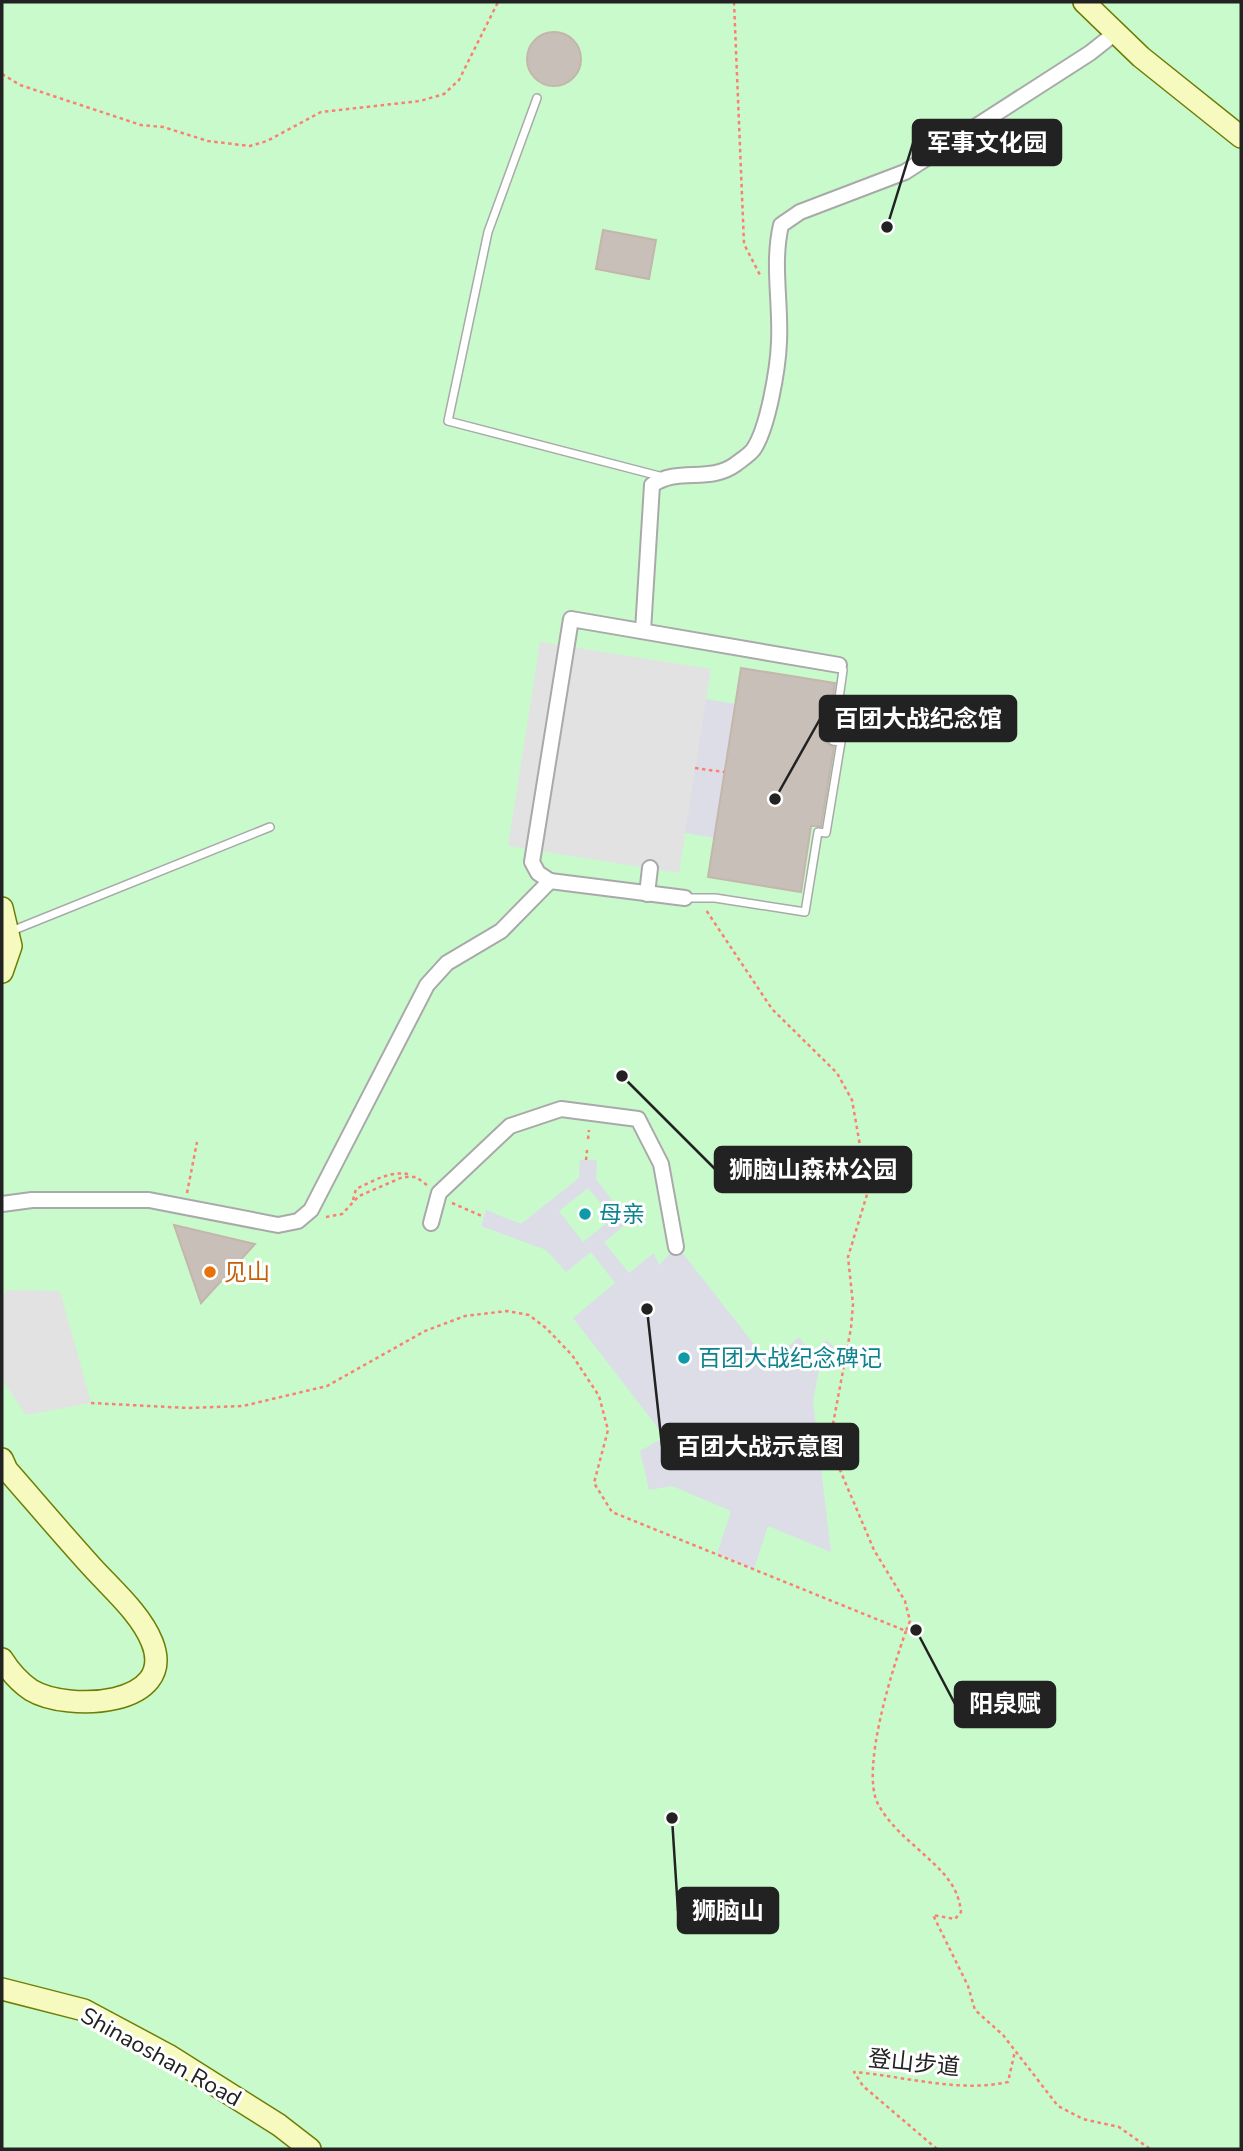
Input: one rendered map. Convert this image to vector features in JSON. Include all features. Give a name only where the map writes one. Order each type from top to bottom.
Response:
[{"type":"street","points":[[1084,2],[1114,34],[1241,137]]},
{"type":"street","points":[[643,631],[652,485],[663,477],[677,474],[700,477],[723,472],[753,449],[771,394],[777,355],[776,249],[781,225],[800,212],[905,172],[1090,53],[1114,34]]},
{"type":"street","points":[[685,898],[550,881],[538,873],[531,862],[571,619],[839,665]]},
{"type":"street","points":[[647,894],[650,868]]},
{"type":"street","points":[[2,1204],[32,1200],[149,1200],[278,1225],[298,1221],[311,1210],[427,985],[447,963],[502,930],[550,881]]},
{"type":"street","points":[[2,908],[8,932],[9,958],[2,972]]},
{"type":"street","points":[[431,1223],[439,1194],[510,1126],[552,1110],[569,1110],[638,1119],[661,1164],[676,1248]]},
{"type":"street","points":[[2,1460],[7,1470],[134,1614],[152,1643],[156,1668],[145,1686],[120,1699],[58,1701],[31,1689],[9,1670],[2,1659]]},
{"type":"street","name":"Shinaoshan Road","points":[[2,1989],[84,2010],[168,2055],[279,2125],[310,2149]]},
{"type":"lane","points":[[537,98],[488,232],[448,421],[663,477]]},
{"type":"lane","points":[[685,898],[715,898],[805,912],[818,832],[826,834],[841,742],[833,741],[843,670],[839,665]]},
{"type":"lane","points":[[8,932],[270,827]]},
{"type":"path","points":[[2,74],[20,85],[141,125],[163,127],[208,141],[250,146],[287,132],[321,111],[419,101],[444,94],[459,80],[498,2]]},
{"type":"path","points":[[734,2],[744,244],[757,273],[777,290]]},
{"type":"path","points":[[695,768],[724,772]]},
{"type":"path","points":[[685,898],[705,910],[772,1009],[837,1073],[852,1100],[868,1191],[848,1257],[853,1304],[833,1424],[838,1463],[881,1565],[905,1601],[909,1622],[890,1678],[882,1712],[873,1789],[878,1804],[901,1833],[949,1878],[959,1894],[961,1912],[955,1919],[933,1915],[957,1961],[975,2010],[1015,2049],[1058,2106],[1083,2119],[1119,2127],[1150,2149]]},
{"type":"path","points":[[588,1139],[589,1130]]},
{"type":"path","points":[[184,1206],[197,1142]]},
{"type":"path","points":[[586,1160],[587,1150]]},
{"type":"path","points":[[353,1200],[356,1189],[375,1180],[400,1172],[415,1177]]},
{"type":"path","points":[[359,1196],[403,1177]]},
{"type":"path","points":[[451,1202],[484,1217]]},
{"type":"path","points":[[91,1403],[188,1408],[243,1406],[327,1386],[425,1331],[465,1316],[507,1311],[528,1315],[572,1355],[599,1396],[608,1430],[594,1483],[612,1512],[906,1632]]},
{"type":"path","points":[[820,1465],[838,1463]]},
{"type":"path","name":"登山步道","points":[[937,2149],[863,2086],[854,2072],[956,2084],[998,2085],[1008,2082],[1015,2049]]},
{"type":"green space","points":[[2,2],[1241,2],[1241,2149],[2,2149]]},
{"type":"shaded area","points":[[540,642],[711,669],[679,873],[508,846]]},
{"type":"shaded area","points":[[706,699],[735,704],[714,838],[685,833]]},
{"type":"shaded area","points":[[580,1160],[597,1160],[596,1179],[629,1222],[604,1242],[629,1273],[654,1253],[659,1265],[677,1246],[769,1363],[799,1337],[811,1353],[827,1340],[834,1347],[821,1359],[813,1401],[831,1552],[768,1526],[754,1569],[717,1554],[731,1511],[672,1486],[649,1490],[640,1451],[665,1437],[573,1318],[615,1283],[591,1252],[566,1272],[546,1250],[481,1226],[486,1210],[521,1224],[579,1178]],"holes":[[[588,1188],[613,1218],[583,1242],[559,1211]]]},
{"type":"shaded area","points":[[7,1290],[60,1291],[91,1403],[26,1415],[2,1379],[2,1298]]},
{"type":"building","points":[[554,32],[573,40],[581,59],[573,78],[554,86],[535,78],[527,59],[535,40]]},
{"type":"building","points":[[603,230],[656,240],[649,279],[596,269]]},
{"type":"building","points":[[741,668],[835,683],[826,743],[834,747],[821,826],[811,826],[801,892],[708,877]]},
{"type":"building","name":"见山","points":[[174,1225],[255,1244],[201,1303]]},
{"type":"place","name":"军事文化园","points":[[887,227]]},
{"type":"place","name":"百团大战纪念馆","points":[[775,799]]},
{"type":"place","name":"狮脑山森林公园","points":[[622,1076]]},
{"type":"place","name":"母亲","points":[[585,1214]]},
{"type":"place","name":"见山","points":[[210,1272]]},
{"type":"place","name":"百团大战示意图","points":[[647,1309]]},
{"type":"place","name":"百团大战纪念碑记","points":[[684,1358]]},
{"type":"place","name":"阳泉赋","points":[[916,1630]]},
{"type":"place","name":"狮脑山","points":[[672,1818]]}]
